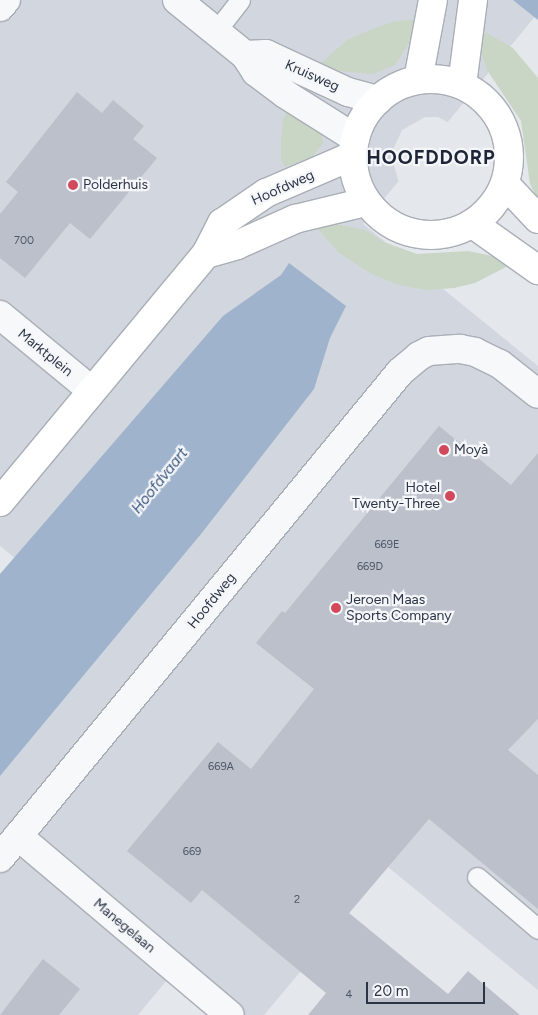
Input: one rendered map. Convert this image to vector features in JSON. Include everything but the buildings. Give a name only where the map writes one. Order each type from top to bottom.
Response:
[{"type":"street","points":[[0,7],[6,0]]},
{"type":"street","name":"Kruisweg","points":[[177,0],[245,55],[256,72],[354,147]]},
{"type":"street","points":[[418,80],[433,0]]},
{"type":"street","points":[[462,85],[473,0]]},
{"type":"street","name":"Kruisweg","points":[[245,55],[266,54],[348,92],[378,100]]},
{"type":"street","points":[[440,78],[462,85],[479,94],[495,111],[505,129],[509,162],[504,184],[489,210],[473,224],[439,234],[417,234],[395,228],[366,202],[356,181],[354,147],[363,117],[389,91],[418,80],[440,78]]},
{"type":"street","name":"Hoofdweg","points":[[0,502],[91,390],[206,254],[222,223],[248,202],[354,147]]},
{"type":"street","points":[[504,184],[538,219]]},
{"type":"street","points":[[206,254],[237,245],[295,219],[366,202]]},
{"type":"street","points":[[473,224],[538,270]]},
{"type":"street","name":"Marktplein","points":[[0,316],[91,390]]},
{"type":"street","name":"Hoofdweg","points":[[0,858],[400,372],[429,351],[460,349],[500,364],[538,394]]},
{"type":"street","name":"Manegelaan","points":[[18,836],[230,1015]]},
{"type":"lane","points":[[216,31],[240,0]]},
{"type":"lane","points":[[478,878],[538,929]]},
{"type":"shaded area","points":[[0,0],[538,0],[538,13],[363,224],[538,366],[538,990],[388,867],[264,1015],[232,1015],[176,969],[138,1015],[0,1015],[0,666],[58,593],[0,546]]},
{"type":"green space","points":[[417,19],[413,37],[395,65],[373,74],[339,71],[320,64],[347,40],[392,22]]},
{"type":"green space","points":[[481,30],[513,48],[538,78],[538,200],[530,184],[521,121],[487,70],[481,52]]},
{"type":"green space","points":[[289,107],[322,131],[323,143],[312,157],[285,167],[281,159],[281,142],[283,120]]},
{"type":"green space","points":[[330,223],[365,230],[384,242],[417,254],[468,251],[493,256],[508,266],[475,283],[454,288],[428,290],[398,285],[370,273],[338,252],[317,228]]},
{"type":"water","points":[[513,0],[538,0],[538,20]]},
{"type":"water","name":"Hoofdvaart","points":[[289,263],[346,306],[330,338],[314,389],[201,534],[0,776],[0,574],[223,316],[281,275]]},
{"type":"pier","points":[[425,117],[438,117],[461,129],[472,153],[472,158],[439,196],[432,198],[408,190],[398,180],[391,154],[402,130]]},
{"type":"place","name":"Polderhuis","points":[[73,185]]},
{"type":"place","name":"Moyà","points":[[444,450]]},
{"type":"place","name":"Hotel Twenty-Three","points":[[450,496]]},
{"type":"place","name":"Jeroen Maas Sports Company","points":[[336,608]]},
{"type":"district","name":"HOOFDDORP","points":[[431,158]]}]
